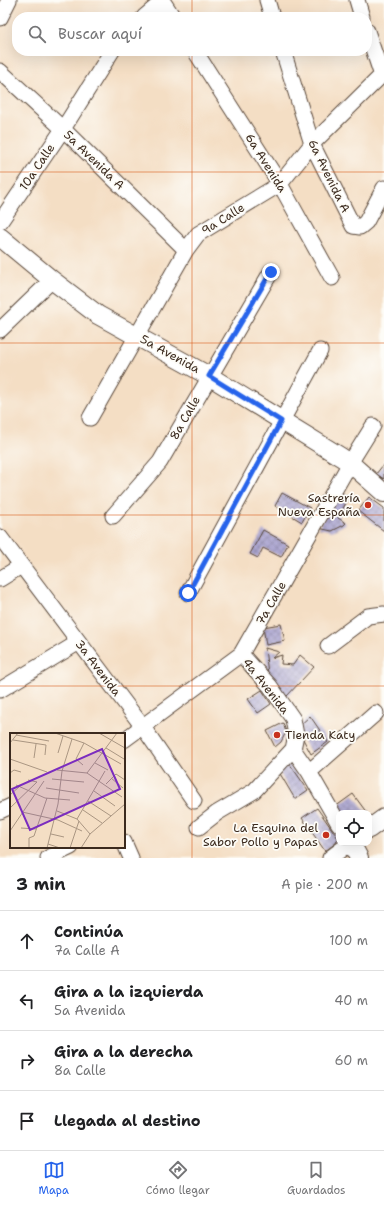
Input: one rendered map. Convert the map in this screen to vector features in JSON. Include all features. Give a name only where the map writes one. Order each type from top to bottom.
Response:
[{"type":"street","points":[[0,18],[9,0]]},
{"type":"street","points":[[150,12],[163,0],[170,12]]},
{"type":"street","points":[[267,0],[271,12]]},
{"type":"street","points":[[357,0],[361,12]]},
{"type":"street","points":[[372,44],[383,74]]},
{"type":"street","name":"10a Calle","points":[[0,222],[63,130],[109,56]]},
{"type":"street","name":"6a Avenida","points":[[198,56],[280,184],[332,278]]},
{"type":"street","name":"6a Avenida A","points":[[285,56],[312,144],[353,226],[360,227],[366,222],[384,188]]},
{"type":"street","name":"5a Avenida A","points":[[0,71],[186,250]]},
{"type":"street","name":"9a Calle","points":[[90,418],[186,250],[198,234],[280,184],[312,144],[383,74]]},
{"type":"street","name":"5a Avenida","points":[[0,237],[52,280],[98,314],[209,376],[350,463],[384,493]]},
{"type":"street","name":"8a Calle","points":[[113,516],[160,462],[271,272]]},
{"type":"street","points":[[0,330],[52,280]]},
{"type":"street","points":[[188,593],[320,351]]},
{"type":"street","name":"7a Calle","points":[[125,739],[143,728],[242,654],[350,463],[373,426]]},
{"type":"street","name":"3a Avenida","points":[[0,537],[143,728],[194,801]]},
{"type":"street","points":[[0,578],[21,566]]},
{"type":"street","points":[[328,646],[368,616],[384,614]]},
{"type":"street","points":[[0,690],[78,642]]},
{"type":"street","name":"4a Avenida","points":[[242,654],[270,686],[293,720],[296,735],[293,749]]},
{"type":"street","points":[[309,772],[376,713]]},
{"type":"street","points":[[199,827],[218,813],[254,791],[293,749],[309,772],[336,819]]},
{"type":"street","points":[[0,811],[10,806]]},
{"type":"street","points":[[372,827],[384,818]]},
{"type":"street","points":[[125,844],[131,858]]},
{"type":"street","points":[[330,858],[353,847]]},
{"type":"street","points":[[48,858],[69,848]]},
{"type":"building","points":[[383,465],[384,466],[384,479],[376,474]]},
{"type":"building","points":[[339,491],[349,497],[338,518],[346,523],[332,531],[318,528]]},
{"type":"building","points":[[282,493],[310,508],[302,522],[275,506]]},
{"type":"building","points":[[369,497],[384,508],[384,531],[358,511]]},
{"type":"building","points":[[263,530],[288,544],[281,557],[263,548],[258,558],[250,554]]},
{"type":"building","points":[[281,624],[285,641],[266,645],[263,627]]},
{"type":"building","points":[[265,648],[279,652],[272,658],[282,655],[281,664],[293,665],[300,655],[314,667],[287,696],[269,683]]},
{"type":"building","points":[[262,690],[271,704],[258,713],[248,699]]},
{"type":"building","points":[[310,716],[328,742],[311,754],[297,728]]},
{"type":"building","name":"Tienda Katy","points":[[283,723],[286,732],[281,742],[275,747],[267,731]]},
{"type":"building","points":[[289,763],[308,790],[295,799],[279,772]]},
{"type":"building","points":[[353,794],[365,810],[337,810],[335,807]]},
{"type":"building","points":[[317,808],[336,835],[336,843],[325,851],[302,818]]},
{"type":"place","name":"Sastrería Nueva España","points":[[368,505]]},
{"type":"place","name":"Tienda Katy","points":[[277,735]]},
{"type":"place","name":"La Esquina del Sabor Pollo y Papas","points":[[326,835]]},
{"type":"route","points":[[188,593],[281,421],[209,376],[271,272]]}]
